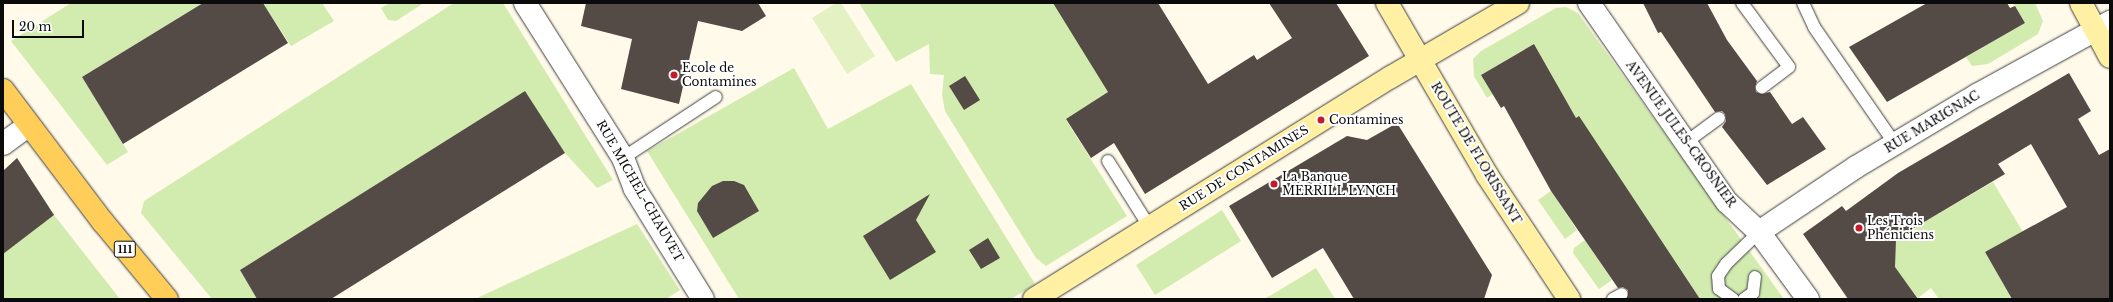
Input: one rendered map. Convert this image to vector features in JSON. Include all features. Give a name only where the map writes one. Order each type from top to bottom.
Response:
[{"type":"main road","name":"ROUTE DE FLORISSANT","points":[[1387,3],[1512,216],[1569,299]]},
{"type":"main road","name":"RUE DE CONTAMINES","points":[[1034,299],[1149,226],[1421,60],[1518,3]]},
{"type":"main road","points":[[2081,3],[2102,26],[2110,56]]},
{"type":"main road","name":"111","points":[[3,90],[103,222],[167,299]]},
{"type":"street","name":"RUE MICHEL-CHAUVET","points":[[525,3],[623,158],[635,189],[703,299]]},
{"type":"street","name":"AVENUE JULES-CROSNIER","points":[[1589,3],[1727,202],[1759,232],[1808,299]]},
{"type":"street","name":"RUE MARIGNAC","points":[[1759,232],[1895,144],[2102,26]]},
{"type":"street","points":[[3,144],[29,125]]},
{"type":"lane","points":[[1742,3],[1790,67],[1762,87]]},
{"type":"lane","points":[[1803,3],[1814,27],[1895,144]]},
{"type":"lane","points":[[623,158],[716,97]]},
{"type":"lane","points":[[1685,143],[1720,118]]},
{"type":"lane","points":[[1108,161],[1149,226]]},
{"type":"lane","points":[[1732,299],[1720,289],[1718,276],[1726,264],[1759,232]]},
{"type":"lane","points":[[1744,299],[1753,293],[1755,277]]},
{"type":"green space","points":[[71,3],[203,3],[82,77],[128,152],[107,165],[11,41]]},
{"type":"green space","points":[[263,3],[322,3],[334,21],[291,46]]},
{"type":"green space","points":[[390,3],[424,3],[396,21],[388,20],[381,8]]},
{"type":"green space","points":[[454,3],[503,3],[613,180],[597,188],[565,153],[525,92],[240,270],[257,299],[212,299],[141,213],[144,201]]},
{"type":"green space","points":[[836,3],[841,3],[875,56],[847,74],[812,18]]},
{"type":"green space","points":[[859,3],[1054,3],[1108,92],[1066,120],[1127,216],[1046,266],[1036,258],[945,111],[942,95],[944,75],[930,74],[929,44],[896,62]]},
{"type":"green space","points":[[2013,3],[2035,3],[2043,21],[2038,34],[1988,64],[1972,66],[1966,57],[2025,23]]},
{"type":"green space","points":[[1566,7],[1578,13],[1784,299],[1700,299],[1579,117],[1576,118],[1534,44],[1481,75],[1493,94],[1487,98],[1474,76],[1473,59],[1481,51],[1556,8]]},
{"type":"green space","points":[[794,68],[828,129],[911,84],[1035,284],[1011,299],[739,299],[647,151]]},
{"type":"green space","points":[[17,158],[54,215],[120,299],[3,299],[3,171]]},
{"type":"green space","points":[[1993,182],[2023,232],[1985,252],[2012,299],[1939,299],[1931,288],[1918,298],[1883,253],[1896,244],[1896,240],[1910,235],[1909,231],[1916,229],[1916,224],[1929,216],[1931,218]]},
{"type":"green space","points":[[1551,191],[1577,230],[1565,239],[1538,200]]},
{"type":"green space","points":[[1222,210],[1241,241],[1155,295],[1136,265]]},
{"type":"green space","points":[[637,224],[680,290],[666,299],[475,299]]},
{"type":"green space","points":[[1585,240],[1612,280],[1599,289],[1573,253],[1574,248]]},
{"type":"green space","points":[[1316,268],[1335,299],[1264,299],[1273,294]]},
{"type":"building","points":[[203,3],[263,3],[288,43],[123,144],[82,77]]},
{"type":"building","points":[[586,3],[758,3],[766,16],[742,31],[698,21],[679,104],[621,89],[632,39],[581,26]]},
{"type":"building","points":[[1053,3],[1158,3],[1208,84],[1254,55],[1257,60],[1292,38],[1269,3],[1336,3],[1369,56],[1145,194],[1114,143],[1091,158],[1066,119],[1108,92]]},
{"type":"building","points":[[1643,3],[1707,3],[1727,40],[1757,81],[1755,87],[1756,92],[1762,94],[1770,92],[1792,124],[1803,117],[1826,149],[1767,185],[1722,127],[1726,121],[1725,114],[1722,111],[1715,112],[1661,32],[1658,33]]},
{"type":"building","points":[[1927,3],[2007,3],[2010,8],[2015,6],[2025,23],[1887,102],[1849,47]]},
{"type":"building","points":[[1534,44],[1576,118],[1579,116],[1700,299],[1627,299],[1628,290],[1623,287],[1618,288],[1551,191],[1504,106],[1501,108],[1481,75]]},
{"type":"building","points":[[2069,73],[2091,111],[2078,119],[2099,155],[2110,149],[2110,299],[2012,299],[1985,252],[2067,207],[2031,144],[1998,164],[2005,174],[1909,231],[1910,235],[1903,236],[1903,239],[1896,240],[1895,267],[1918,299],[1848,299],[1803,234],[1842,206],[1846,211],[1898,173]]},
{"type":"building","points":[[965,76],[980,100],[964,110],[949,86]]},
{"type":"building","points":[[525,91],[565,153],[331,299],[257,299],[240,270]]},
{"type":"building","points":[[1397,123],[1492,275],[1484,299],[1354,299],[1323,248],[1272,278],[1229,206],[1347,136],[1367,140]]},
{"type":"building","points":[[17,158],[54,215],[3,254],[3,171]]},
{"type":"building","points":[[723,181],[734,181],[744,185],[759,211],[713,238],[697,211],[698,203],[712,186]]},
{"type":"building","points":[[930,194],[916,220],[936,252],[890,280],[863,236]]},
{"type":"building","points":[[988,238],[1000,258],[981,269],[969,250]]},
{"type":"place","name":"Ecole de Contamines","points":[[674,75]]},
{"type":"place","name":"Contamines","points":[[1321,120]]},
{"type":"place","name":"La Banque MERRILL LYNCH","points":[[1274,184]]},
{"type":"place","name":"Les Trois Phéniciens","points":[[1859,228]]}]
